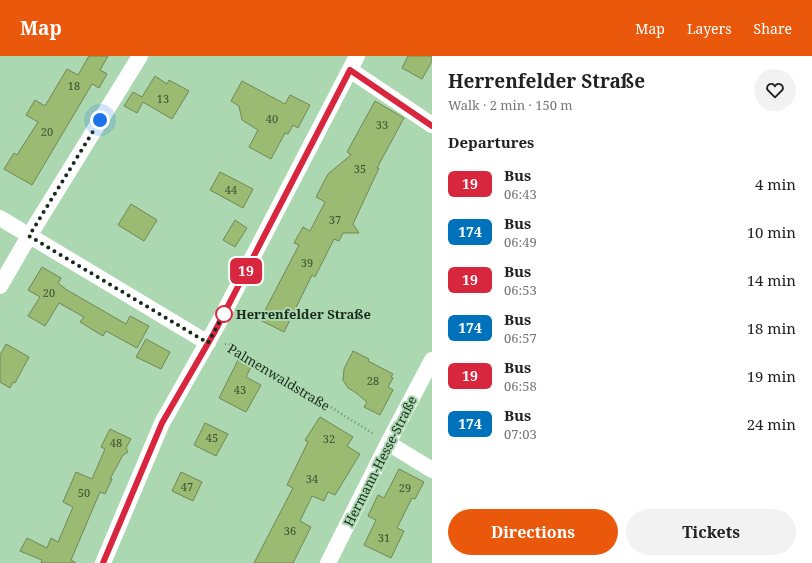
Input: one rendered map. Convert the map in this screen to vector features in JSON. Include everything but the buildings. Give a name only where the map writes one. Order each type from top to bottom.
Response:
[{"type":"street","points":[[0,286],[29,236],[140,56]]},
{"type":"street","points":[[103,563],[162,423],[208,343],[357,56]]},
{"type":"street","points":[[350,70],[432,126]]},
{"type":"street","points":[[0,218],[208,343]]},
{"type":"street","name":"Hermann-Hesse-Straße","points":[[328,563],[388,443],[432,360]]},
{"type":"street","points":[[388,443],[432,470]]},
{"type":"path","name":"Palmenwaldstraße","points":[[208,343],[229,344],[388,443]]},
{"type":"bus line","name":"19","points":[[103,563],[162,423],[214,333],[350,70],[432,126]]},
{"type":"place","name":"Herrenfelder Straße","points":[[224,314]]},
{"type":"route","points":[[100,120],[29,236],[208,343],[227,308],[224,314]]}]
